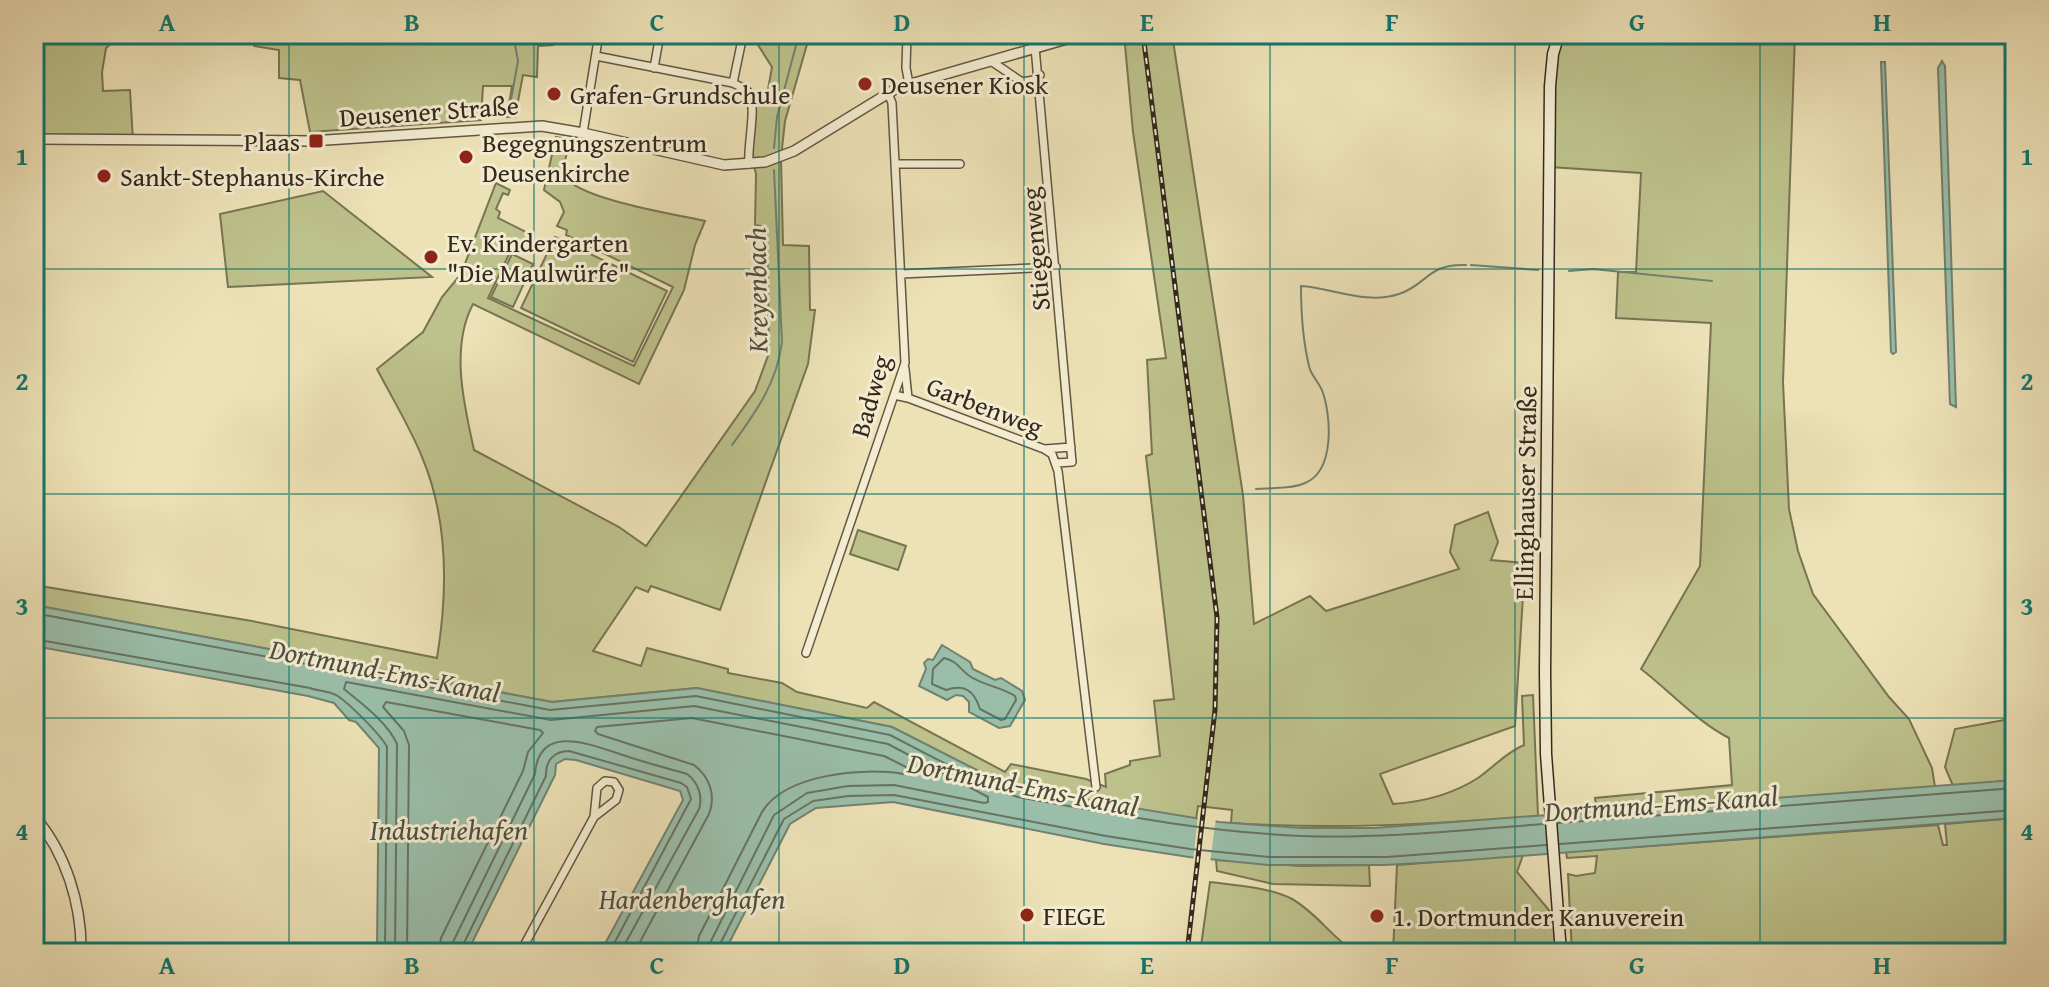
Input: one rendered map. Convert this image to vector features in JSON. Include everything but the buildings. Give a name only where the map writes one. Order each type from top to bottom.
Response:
[{"type":"main road","name":"Ellinghauser Straße","points":[[1559,34],[1553,54],[1550,86],[1550,320],[1545,565],[1546,754],[1561,953]]},
{"type":"street","points":[[583,133],[599,34]]},
{"type":"street","points":[[654,68],[660,34]]},
{"type":"street","points":[[907,34],[909,84]]},
{"type":"street","name":"Deusener Straße","points":[[34,139],[311,141],[542,126],[713,163],[749,164],[769,161],[794,151],[888,93],[909,84],[1084,34]]},
{"type":"street","points":[[733,83],[743,35]]},
{"type":"street","name":"Stiegenweg","points":[[1035,47],[1040,75],[1071,447]]},
{"type":"street","points":[[596,56],[733,83],[744,89],[750,97],[749,164]]},
{"type":"street","points":[[991,61],[1022,82],[1034,80],[1040,75]]},
{"type":"street","name":"Badweg","points":[[806,653],[905,363],[896,164],[892,103],[888,93]]},
{"type":"street","points":[[896,164],[960,164]]},
{"type":"street","points":[[901,274],[1056,267]]},
{"type":"street","points":[[905,363],[908,398]]},
{"type":"street","name":"Garbenweg","points":[[894,395],[1044,449],[1052,454],[1056,463]]},
{"type":"street","points":[[1044,449],[1071,447],[1072,462],[1056,463],[1096,787]]},
{"type":"street","points":[[520,953],[594,817],[597,788],[605,781],[614,782],[619,790],[616,800],[594,817]]},
{"type":"street","points":[[34,816],[50,837],[66,871],[80,927],[81,953]]},
{"type":"shaded area","points":[[34,34],[122,34],[106,48],[103,91],[130,90],[133,141],[34,139]]},
{"type":"shaded area","points":[[255,34],[551,34],[553,45],[538,46],[537,77],[523,75],[515,117],[507,117],[512,86],[483,86],[481,120],[310,132],[300,80],[279,78],[279,50],[254,46]]},
{"type":"shaded area","points":[[751,34],[810,34],[785,121],[781,158],[783,245],[809,246],[810,310],[815,310],[808,364],[720,610],[651,586],[648,592],[636,587],[593,651],[641,666],[647,648],[728,669],[728,673],[782,683],[797,692],[867,708],[874,702],[1005,772],[1011,764],[1086,779],[1106,787],[1105,774],[1130,765],[1130,761],[1160,756],[1154,701],[1174,699],[1146,456],[1152,454],[1147,360],[1166,358],[1133,132],[1124,34],[1172,34],[1243,495],[1254,624],[1310,596],[1326,611],[1459,569],[1450,552],[1455,525],[1488,512],[1498,542],[1491,560],[1525,563],[1515,726],[1380,774],[1393,804],[1437,796],[1468,784],[1524,745],[1522,696],[1533,695],[1538,816],[1384,825],[1270,825],[1231,823],[1232,810],[1198,806],[1196,819],[1020,789],[1000,782],[892,727],[697,688],[552,702],[34,605],[34,585],[252,621],[437,658],[443,607],[444,556],[437,506],[417,446],[377,369],[423,332],[442,297],[461,274],[496,183],[510,190],[508,195],[503,193],[496,209],[500,212],[498,218],[530,234],[524,247],[518,251],[512,248],[488,298],[634,366],[673,287],[566,235],[567,230],[557,226],[564,212],[560,202],[544,190],[556,137],[571,140],[564,168],[566,177],[574,185],[608,199],[705,221],[695,245],[684,290],[639,384],[473,304],[462,339],[461,376],[474,450],[619,527],[646,546],[755,391],[769,353],[767,227],[755,225],[756,174],[751,153],[754,93],[767,95],[772,67]]},
{"type":"shaded area","points":[[1559,34],[1795,34],[1783,382],[1789,509],[1798,551],[1813,594],[1889,697],[1909,719],[1932,768],[1935,787],[1597,812],[1595,798],[1732,785],[1729,738],[1695,715],[1641,669],[1700,566],[1711,323],[1616,318],[1618,272],[1636,272],[1641,173],[1550,167],[1550,86]]},
{"type":"shaded area","points":[[323,191],[432,277],[228,287],[220,214]]},
{"type":"shaded area","points":[[555,237],[667,291],[633,362],[521,308]]},
{"type":"shaded area","points":[[512,254],[533,264],[513,307],[491,297]]},
{"type":"shaded area","points":[[858,530],[906,546],[898,570],[850,554]]},
{"type":"shaded area","points":[[2015,718],[2015,780],[1953,786],[1945,767],[1955,729]]},
{"type":"shaded area","points":[[2015,818],[2015,953],[1572,953],[1568,874],[1595,873],[1597,856],[1567,858],[1566,852],[1938,825],[1943,845],[1947,845],[1945,824]]},
{"type":"shaded area","points":[[1523,855],[1517,872],[1553,915],[1556,953],[1393,953],[1397,865]]},
{"type":"shaded area","points":[[1216,860],[1300,866],[1369,865],[1370,886],[1273,884],[1217,871]]},
{"type":"shaded area","points":[[1210,882],[1284,895],[1309,911],[1356,953],[1200,953]]},
{"type":"water","points":[[1942,61],[1945,66],[1956,407],[1950,404],[1938,68]]},
{"type":"water","points":[[1881,62],[1885,62],[1896,352],[1893,354],[1891,352]]},
{"type":"water","points":[[34,605],[552,702],[697,688],[892,727],[1000,782],[1020,789],[1219,822],[1301,828],[1374,828],[2015,780],[2015,818],[1455,861],[1384,865],[1268,865],[1104,844],[893,802],[816,808],[790,824],[724,953],[600,953],[683,800],[680,791],[565,759],[556,764],[555,775],[467,953],[377,953],[379,748],[356,722],[349,720],[334,703],[308,696],[34,646]]},
{"type":"water","points":[[942,645],[970,662],[973,669],[995,680],[1001,678],[1022,691],[1025,700],[1010,726],[999,728],[969,712],[969,702],[963,696],[956,695],[947,700],[919,686],[926,669],[924,663],[928,659],[933,660]]},
{"type":"pier","points":[[1198,815],[1216,818],[1210,863],[1193,862]]},
{"type":"waterway","points":[[508,116],[518,61],[513,34]]},
{"type":"waterway","name":"Kreyenbach","points":[[774,148],[777,117],[799,34]]},
{"type":"waterway","name":"Kreyenbach","points":[[732,445],[770,384],[782,342],[774,170]]},
{"type":"waterway","points":[[1256,489],[1305,483],[1315,477],[1326,456],[1328,416],[1323,393],[1310,370],[1307,356],[1301,286],[1362,297],[1387,297],[1408,290],[1443,267],[1466,265]]},
{"type":"waterway","points":[[1471,265],[1538,270]]},
{"type":"waterway","points":[[1569,271],[1593,269],[1712,281]]},
{"type":"railway","points":[[1143,34],[1217,617],[1215,710],[1187,953]]},
{"type":"place","name":"Deusener Kiosk","points":[[865,84]]},
{"type":"place","name":"Grafen-Grundschule","points":[[554,94]]},
{"type":"place","name":"Plaas","points":[[316,141]]},
{"type":"place","name":"Begegnungszentrum Deusenkirche","points":[[466,157]]},
{"type":"place","name":"Sankt-Stephanus-Kirche","points":[[104,176]]},
{"type":"place","name":"Ev. Kindergarten \"Die Maulwürfe\"","points":[[431,257]]},
{"type":"place","name":"FIEGE","points":[[1027,915]]},
{"type":"place","name":"1. Dortmunder Kanuverein","points":[[1377,916]]},
{"type":"water label","name":"Dortmund-Ems-Kanal","points":[[385,670]]},
{"type":"water label","name":"Dortmund-Ems-Kanal","points":[[1023,784]]},
{"type":"water label","name":"Dortmund-Ems-Kanal","points":[[1661,803]]},
{"type":"water label","name":"Industriehafen","points":[[449,829]]},
{"type":"water label","name":"Hardenberghafen","points":[[692,898]]}]
